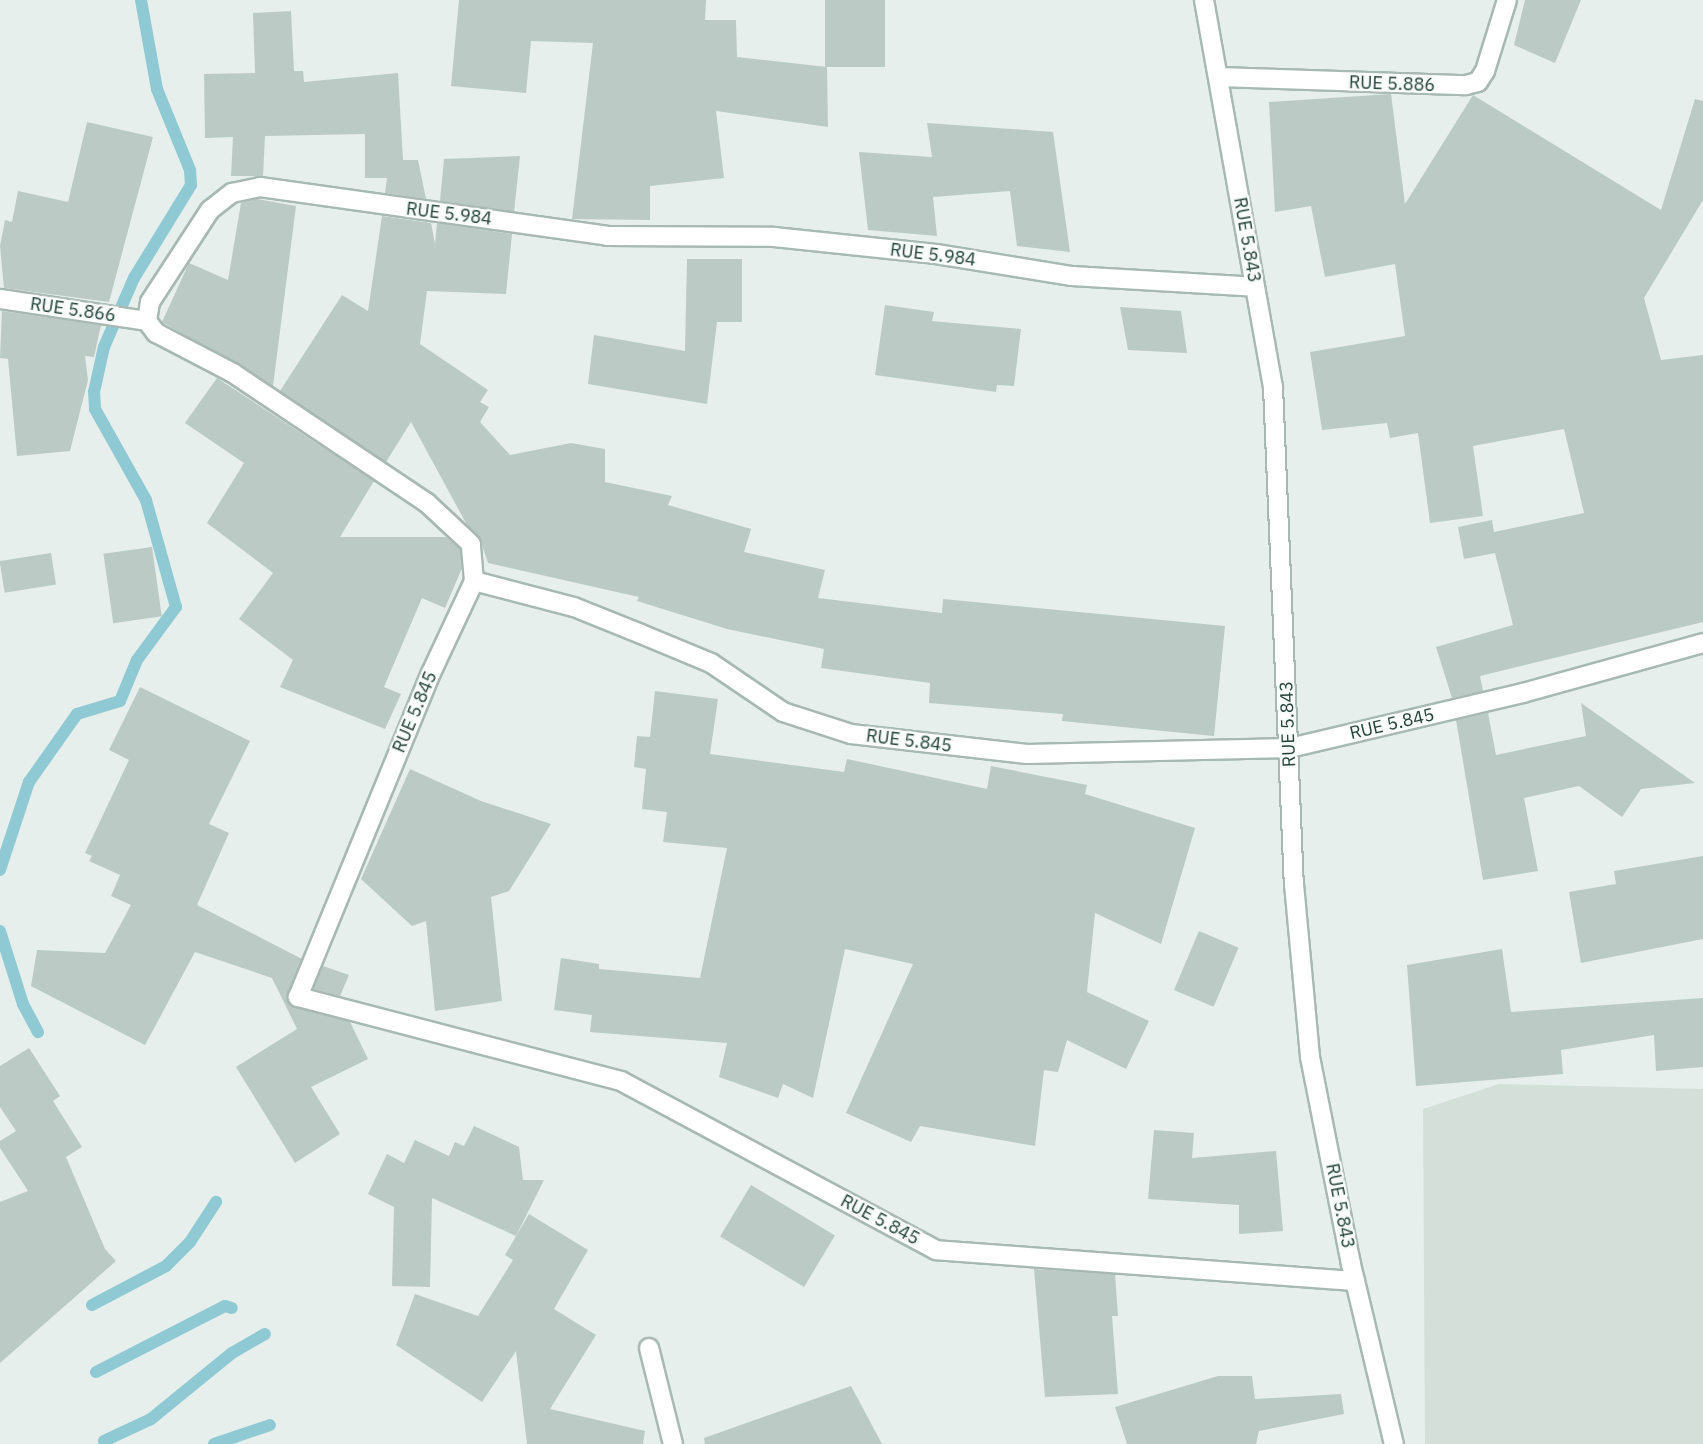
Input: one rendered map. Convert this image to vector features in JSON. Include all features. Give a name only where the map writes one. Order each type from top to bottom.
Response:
[{"type":"street","name":"RUE 5.843","points":[[1204,0],[1273,387],[1294,884],[1310,1057],[1355,1281],[1394,1444]]},
{"type":"street","name":"RUE 5.886","points":[[1219,77],[1466,85],[1478,82],[1485,71],[1507,0]]},
{"type":"street","name":"RUE 5.984","points":[[147,321],[150,302],[210,210],[232,193],[261,187],[607,236],[774,237],[936,254],[1072,276],[1255,287]]},
{"type":"street","name":"RUE 5.866","points":[[0,299],[147,321]]},
{"type":"street","points":[[147,321],[156,333],[233,373],[427,503],[471,544],[474,581]]},
{"type":"street","name":"RUE 5.845","points":[[1355,1281],[936,1250],[621,1081],[298,997],[430,673],[474,581],[584,611],[711,663],[783,712],[850,734],[1027,754],[1290,748],[1522,693],[1703,643]]},
{"type":"street","points":[[649,1348],[673,1444]]},
{"type":"shaded area","points":[[1499,1084],[1703,1089],[1703,1444],[1425,1444],[1423,1109]]},
{"type":"building","points":[[459,0],[706,0],[705,20],[736,20],[737,57],[827,67],[828,127],[716,111],[724,178],[650,186],[650,220],[572,219],[593,43],[531,41],[526,93],[451,86]]},
{"type":"building","points":[[825,0],[885,0],[885,67],[825,67]]},
{"type":"building","points":[[1525,0],[1581,0],[1555,63],[1514,45]]},
{"type":"building","points":[[291,11],[294,71],[303,71],[304,82],[398,73],[403,160],[418,160],[426,199],[385,193],[387,178],[365,178],[365,134],[265,136],[263,176],[231,176],[233,137],[205,138],[204,74],[255,73],[253,13]]},
{"type":"building","points":[[1391,94],[1405,204],[1473,95],[1661,210],[1695,99],[1703,101],[1703,200],[1644,298],[1661,360],[1703,355],[1703,622],[1480,676],[1483,691],[1452,698],[1436,647],[1513,625],[1495,553],[1464,559],[1458,527],[1492,520],[1494,532],[1584,513],[1564,429],[1473,446],[1483,516],[1430,523],[1418,433],[1390,438],[1387,423],[1322,430],[1310,352],[1405,336],[1395,264],[1325,277],[1311,206],[1275,212],[1269,102]]},
{"type":"building","points":[[87,122],[153,137],[109,302],[4,288],[0,246],[5,220],[12,222],[18,191],[68,202]]},
{"type":"building","points":[[927,123],[1053,132],[1070,252],[1017,246],[1010,191],[933,197],[937,236],[868,230],[859,152],[932,157]]},
{"type":"building","points":[[520,156],[514,212],[440,201],[444,159]]},
{"type":"building","points":[[257,199],[296,206],[273,386],[162,322],[189,263],[228,280],[241,203]]},
{"type":"building","points":[[382,216],[431,223],[435,244],[437,223],[512,234],[506,294],[427,291],[420,344],[488,390],[480,402],[489,407],[480,422],[510,455],[571,443],[605,449],[605,482],[672,496],[668,505],[751,529],[744,552],[825,570],[818,598],[942,613],[943,599],[1225,626],[1214,736],[1062,721],[1063,714],[929,703],[930,683],[821,668],[824,649],[727,629],[637,601],[639,597],[488,563],[479,536],[467,525],[411,422],[386,462],[280,391],[342,295],[368,311]]},
{"type":"building","points":[[687,259],[742,259],[742,322],[717,322],[707,404],[588,384],[594,335],[685,351]]},
{"type":"building","points":[[885,305],[934,312],[932,321],[1021,329],[1014,386],[997,385],[996,392],[875,375]]},
{"type":"building","points":[[1120,307],[1181,311],[1187,353],[1128,350]]},
{"type":"building","points":[[2,311],[101,325],[94,357],[85,356],[88,380],[70,451],[17,456],[8,359],[0,358]]},
{"type":"building","points":[[217,378],[374,481],[340,537],[446,537],[460,549],[462,568],[445,608],[422,598],[384,687],[401,694],[385,729],[280,687],[293,660],[239,619],[273,573],[207,523],[244,463],[185,423]]},
{"type":"building","points":[[152,547],[162,616],[113,623],[103,554]]},
{"type":"building","points":[[51,553],[56,585],[5,593],[0,561]]},
{"type":"building","points":[[140,687],[250,741],[209,824],[229,833],[197,905],[302,959],[288,993],[289,1004],[350,1022],[368,1059],[311,1087],[340,1134],[295,1163],[236,1067],[297,1029],[272,978],[195,952],[145,1045],[31,986],[37,950],[105,953],[131,905],[111,896],[120,875],[89,861],[92,856],[85,853],[129,760],[109,750]]},
{"type":"building","points":[[655,691],[718,699],[710,754],[844,772],[847,759],[987,789],[991,766],[1087,785],[1085,794],[1195,828],[1161,944],[1095,913],[1087,992],[1149,1021],[1126,1069],[1067,1040],[1058,1072],[1044,1070],[1035,1146],[920,1126],[911,1142],[846,1113],[913,964],[845,949],[813,1098],[783,1084],[778,1098],[719,1077],[727,1043],[590,1032],[592,1015],[554,1010],[561,958],[599,964],[599,969],[700,978],[727,848],[663,842],[667,812],[642,809],[646,769],[634,767],[637,736],[650,737]]},
{"type":"building","points":[[1581,703],[1695,783],[1641,789],[1622,817],[1579,786],[1524,798],[1538,871],[1483,880],[1456,720],[1488,713],[1496,755],[1586,736]]},
{"type":"building","points":[[410,769],[481,801],[551,824],[509,891],[491,897],[502,1001],[435,1011],[426,921],[412,926],[361,879]]},
{"type":"building","points":[[1703,856],[1703,939],[1581,963],[1569,892],[1616,884],[1614,871]]},
{"type":"building","points":[[1199,931],[1239,948],[1214,1007],[1174,990]]},
{"type":"building","points":[[1502,949],[1511,1012],[1703,998],[1703,1067],[1656,1071],[1654,1035],[1561,1050],[1563,1074],[1416,1086],[1407,965]]},
{"type":"building","points":[[323,966],[349,975],[340,996],[313,989]]},
{"type":"building","points":[[29,1048],[60,1096],[53,1101],[82,1147],[66,1157],[105,1249],[116,1261],[0,1363],[0,1202],[28,1191],[0,1148],[0,1141],[16,1131],[0,1107],[0,1066]]},
{"type":"building","points":[[474,1126],[519,1147],[523,1180],[544,1180],[516,1236],[432,1198],[430,1287],[392,1286],[394,1207],[368,1194],[387,1154],[404,1163],[415,1140],[449,1156],[455,1142],[464,1146]]},
{"type":"building","points":[[1154,1130],[1194,1133],[1192,1158],[1276,1151],[1283,1231],[1239,1234],[1239,1205],[1148,1199]]},
{"type":"building","points":[[751,1185],[835,1235],[804,1287],[720,1236]]},
{"type":"building","points":[[529,1214],[588,1250],[554,1309],[596,1335],[550,1409],[645,1431],[643,1444],[527,1444],[516,1351],[482,1402],[396,1345],[415,1294],[478,1316],[513,1260],[505,1255]]},
{"type":"building","points":[[1034,1269],[1115,1274],[1118,1316],[1112,1316],[1118,1394],[1045,1397]]},
{"type":"building","points":[[1218,1376],[1252,1376],[1255,1399],[1341,1394],[1344,1414],[1259,1431],[1256,1444],[1127,1444],[1115,1407]]},
{"type":"building","points":[[851,1386],[882,1444],[705,1444],[704,1438]]},
{"type":"waterway","points":[[0,870],[29,782],[77,714],[120,701],[137,660],[176,607],[146,500],[95,409],[94,392],[104,347],[134,278],[191,185],[190,170],[157,89],[141,0]]},
{"type":"waterway","points":[[0,931],[23,1004],[38,1032]]},
{"type":"waterway","points":[[92,1305],[166,1266],[190,1242],[216,1202]]},
{"type":"waterway","points":[[96,1372],[225,1306],[232,1308]]},
{"type":"waterway","points":[[104,1441],[151,1419],[232,1353],[265,1334]]},
{"type":"waterway","points":[[214,1444],[270,1425]]}]
